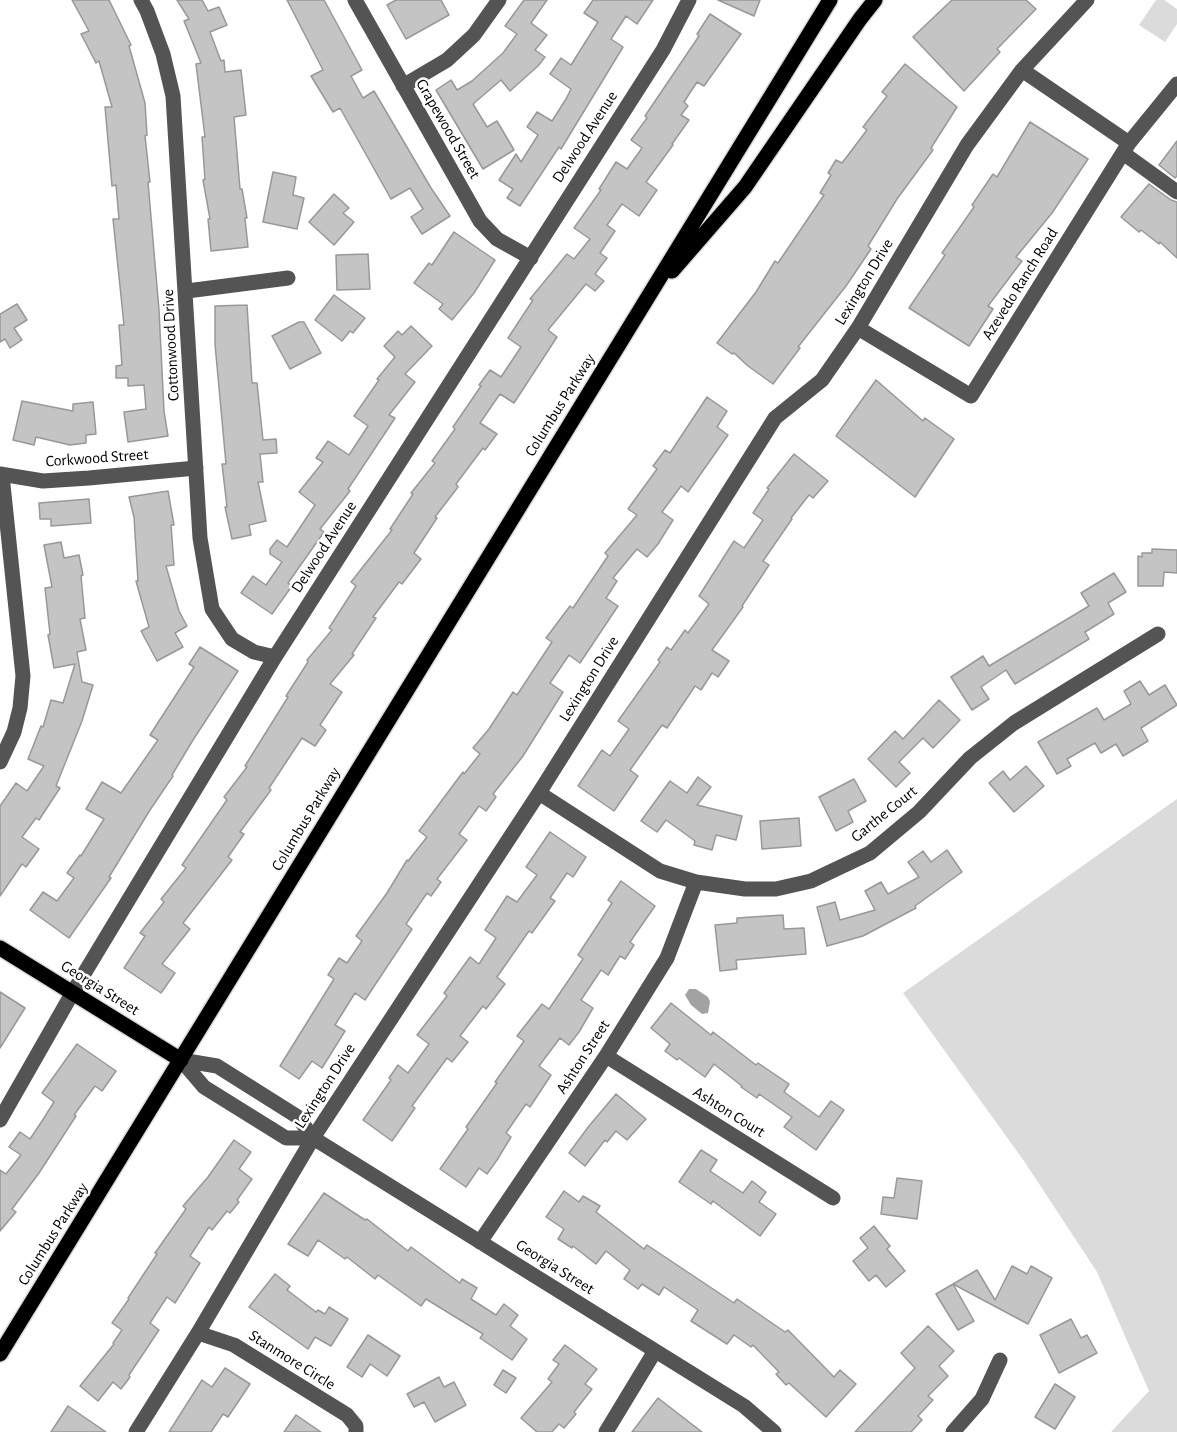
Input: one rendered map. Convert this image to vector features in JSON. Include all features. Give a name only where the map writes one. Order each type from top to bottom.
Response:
[{"type":"main road","name":"Columbus Parkway","points":[[0,1353],[830,0]]},
{"type":"main road","name":"Columbus Parkway","points":[[644,304],[745,187],[875,0]]},
{"type":"main road","name":"Georgia Street","points":[[0,948],[181,1060]]},
{"type":"street","name":"Cottonwood Drive","points":[[141,0],[163,54],[173,96],[187,291],[200,538],[212,609],[232,639],[254,652],[275,657]]},
{"type":"street","name":"Grapewood Street","points":[[355,0],[480,221],[497,239],[531,258]]},
{"type":"street","points":[[403,86],[454,54],[474,34],[499,0]]},
{"type":"street","name":"Delwood Avenue","points":[[0,1120],[73,992],[275,657],[663,51],[689,0]]},
{"type":"street","name":"Lexington Drive","points":[[136,1432],[198,1333],[313,1138],[538,793],[775,418],[822,380],[858,328],[968,145],[1022,70],[1086,0]]},
{"type":"street","points":[[1022,70],[1126,148],[1177,192]]},
{"type":"street","name":"Azevedo Ranch Road","points":[[858,328],[971,396],[1126,148],[1177,84]]},
{"type":"street","points":[[187,291],[288,278]]},
{"type":"street","name":"Corkwood Street","points":[[1,474],[43,481],[196,468]]},
{"type":"street","points":[[0,762],[16,724],[23,676],[1,474]]},
{"type":"street","name":"Garthe Court","points":[[538,793],[660,872],[696,882],[745,889],[776,889],[811,881],[870,853],[919,812],[970,758],[1014,723],[1158,634]]},
{"type":"street","name":"Ashton Street","points":[[480,1242],[606,1056],[667,958],[696,882]]},
{"type":"street","name":"Ashton Court","points":[[606,1056],[833,1198]]},
{"type":"street","name":"Georgia Street","points":[[181,1060],[204,1087],[286,1138],[313,1138]]},
{"type":"street","name":"Georgia Street","points":[[181,1060],[217,1066],[298,1117],[313,1138],[744,1406],[774,1432]]},
{"type":"street","name":"Stanmore Circle","points":[[198,1333],[234,1345],[347,1415],[356,1426],[356,1432]]},
{"type":"street","points":[[606,1432],[656,1351]]},
{"type":"street","points":[[953,1432],[982,1400],[1000,1360]]},
{"type":"shaded area","points":[[1156,0],[1164,0],[1177,9],[1177,24],[1165,42],[1139,25]]},
{"type":"shaded area","points":[[1177,799],[1177,1432],[1111,1432],[1149,1391],[1097,1272],[1024,1161],[903,993]]},
{"type":"shaded area","points":[[689,989],[696,989],[708,997],[710,1002],[708,1013],[702,1014],[691,1005],[685,995]]},
{"type":"building","points":[[72,0],[109,0],[131,45],[129,46],[145,103],[147,135],[145,136],[150,182],[148,182],[159,310],[164,411],[168,436],[128,442],[124,412],[146,409],[144,385],[128,386],[128,378],[116,378],[116,366],[122,365],[119,325],[124,325],[113,219],[119,219],[116,185],[112,186],[105,107],[112,107],[99,61],[96,63],[81,34],[89,31]]},
{"type":"building","points":[[177,0],[202,0],[208,11],[219,7],[227,25],[210,32],[221,61],[224,60],[225,72],[241,70],[246,115],[234,117],[240,189],[242,189],[247,218],[245,218],[248,247],[211,251],[208,219],[210,219],[203,180],[205,179],[202,137],[205,137],[196,64],[201,63],[184,21],[189,19]]},
{"type":"building","points":[[287,0],[324,0],[362,70],[351,76],[363,98],[374,91],[450,216],[422,234],[411,217],[423,209],[410,188],[391,199],[340,108],[333,112],[311,76],[323,70]]},
{"type":"building","points":[[396,0],[441,0],[449,15],[406,39],[387,5]]},
{"type":"building","points":[[524,0],[547,0],[531,23],[547,35],[535,50],[545,57],[510,91],[501,80],[473,104],[487,127],[497,121],[514,150],[483,169],[436,90],[451,80],[457,90],[472,81],[503,53],[517,34],[505,26]]},
{"type":"building","points":[[593,0],[653,0],[637,24],[626,16],[611,39],[623,47],[561,149],[559,147],[520,206],[507,198],[513,189],[499,180],[516,154],[521,162],[538,135],[527,127],[537,112],[552,121],[566,99],[571,89],[550,74],[561,58],[571,65],[598,22],[584,13]]},
{"type":"building","points":[[718,0],[760,0],[754,16]]},
{"type":"building","points":[[952,0],[1026,0],[1036,9],[997,49],[1000,52],[964,91],[913,37]]},
{"type":"building","points":[[710,14],[741,34],[704,86],[697,82],[684,102],[688,106],[681,115],[689,120],[646,182],[657,190],[639,216],[622,204],[607,225],[615,231],[600,253],[607,258],[595,274],[604,281],[595,291],[586,284],[548,330],[557,337],[514,403],[500,394],[480,423],[497,434],[485,450],[483,448],[456,484],[458,487],[435,517],[437,518],[414,553],[421,559],[402,584],[399,582],[373,617],[376,618],[352,654],[354,655],[330,684],[342,692],[320,725],[326,730],[315,746],[302,738],[269,788],[271,790],[240,832],[244,834],[228,857],[232,860],[183,923],[190,929],[162,964],[175,973],[161,993],[124,968],[145,936],[140,933],[164,902],[161,899],[186,868],[182,865],[227,800],[224,797],[247,767],[245,766],[288,697],[286,696],[308,662],[307,660],[332,630],[329,628],[356,586],[351,582],[392,530],[390,529],[413,494],[411,493],[435,463],[432,461],[455,429],[453,427],[481,386],[479,385],[490,370],[501,377],[521,347],[508,338],[533,300],[530,299],[567,254],[574,259],[590,239],[574,228],[601,190],[599,189],[616,162],[627,169],[642,148],[631,140],[699,36],[697,34]]},
{"type":"building","points":[[905,64],[957,107],[931,148],[933,150],[897,199],[868,246],[871,249],[773,384],[734,353],[732,354],[717,343],[756,292],[775,261],[778,263],[824,195],[820,193],[831,175],[828,173],[836,160],[842,163],[867,130],[863,127],[887,96],[882,92]]},
{"type":"building","points":[[1030,122],[1088,159],[1052,213],[1016,257],[1022,261],[988,306],[993,309],[969,346],[909,308],[945,255],[942,253],[974,207],[972,205],[993,174],[997,177]]},
{"type":"building","points":[[1177,141],[1177,176],[1175,178],[1159,165]]},
{"type":"building","points":[[273,172],[296,177],[293,195],[304,198],[297,229],[263,222]]},
{"type":"building","points":[[1149,184],[1177,202],[1177,258],[1160,242],[1159,244],[1141,230],[1139,232],[1121,217]]},
{"type":"building","points":[[334,194],[349,208],[343,213],[354,222],[334,245],[309,222]]},
{"type":"building","points":[[454,232],[495,260],[474,293],[452,320],[439,309],[443,304],[414,283],[429,263],[432,265]]},
{"type":"building","points":[[368,254],[370,289],[337,290],[336,255]]},
{"type":"building","points":[[334,295],[365,318],[353,333],[350,331],[342,341],[315,320]]},
{"type":"building","points":[[17,304],[27,320],[14,328],[22,340],[10,348],[5,339],[0,342],[0,314]]},
{"type":"building","points":[[247,305],[252,383],[257,383],[263,440],[276,439],[277,453],[260,454],[263,482],[258,482],[266,521],[249,525],[251,535],[232,539],[225,507],[227,507],[222,464],[226,464],[215,344],[215,306]]},
{"type":"building","points":[[299,322],[304,322],[321,353],[290,369],[272,336]]},
{"type":"building","points":[[411,326],[432,346],[405,374],[415,382],[389,415],[395,418],[348,489],[350,491],[320,529],[324,532],[288,583],[292,586],[272,614],[241,593],[253,576],[266,585],[282,562],[270,554],[270,549],[277,540],[287,547],[315,505],[299,492],[323,462],[316,458],[328,441],[349,455],[368,426],[354,416],[379,380],[377,379],[395,357],[384,346],[398,331],[402,335]]},
{"type":"building","points":[[876,380],[923,421],[925,418],[954,439],[915,497],[836,436]]},
{"type":"building","points":[[707,397],[727,411],[717,427],[728,435],[688,492],[681,486],[662,512],[673,520],[658,544],[647,557],[637,549],[613,578],[617,581],[606,598],[618,606],[580,663],[569,655],[550,683],[563,692],[523,756],[493,794],[496,797],[486,811],[479,806],[459,834],[467,840],[437,879],[441,882],[431,896],[427,893],[406,924],[412,929],[365,1000],[355,993],[335,1025],[345,1031],[322,1068],[312,1061],[299,1079],[280,1066],[334,979],[328,975],[339,958],[347,963],[362,941],[356,936],[407,860],[427,837],[419,831],[463,772],[464,774],[480,754],[473,748],[489,729],[513,692],[517,695],[552,642],[546,638],[570,606],[573,608],[608,556],[605,553],[637,515],[628,509],[657,469],[653,466],[665,450],[670,453]]},
{"type":"building","points":[[22,401],[73,411],[73,404],[93,402],[96,434],[86,435],[86,443],[70,445],[36,437],[34,445],[13,440]]},
{"type":"building","points":[[794,454],[828,481],[813,498],[809,495],[791,518],[763,561],[769,565],[712,650],[729,661],[718,677],[712,673],[701,690],[695,686],[667,728],[662,725],[630,770],[638,776],[614,811],[578,786],[602,750],[610,756],[629,729],[618,721],[660,662],[658,660],[667,647],[671,650],[685,630],[688,633],[709,604],[699,596],[734,541],[744,548],[763,520],[753,513],[769,489],[767,488]]},
{"type":"building","points":[[168,491],[174,525],[171,525],[174,565],[166,566],[179,611],[187,626],[175,633],[183,647],[157,661],[141,631],[149,627],[136,581],[138,581],[134,517],[129,497]]},
{"type":"building","points":[[89,499],[91,523],[51,526],[51,519],[40,519],[39,503]]},
{"type":"building","points":[[61,542],[64,558],[79,555],[83,575],[81,576],[85,618],[80,619],[86,650],[77,652],[82,682],[93,685],[82,721],[56,786],[60,788],[39,820],[36,818],[22,837],[39,849],[26,867],[22,864],[0,896],[0,806],[16,783],[27,791],[44,766],[28,759],[41,726],[43,727],[51,700],[63,703],[75,664],[54,668],[48,635],[50,634],[45,588],[52,587],[44,545]]},
{"type":"building","points":[[1152,549],[1177,550],[1177,573],[1164,572],[1163,586],[1138,586],[1138,556],[1142,557],[1142,553],[1152,553]]},
{"type":"building","points":[[1114,573],[1126,592],[1108,603],[1114,614],[1085,632],[1089,639],[1015,684],[1006,670],[981,687],[989,699],[972,710],[951,677],[983,656],[989,666],[1089,606],[1081,593]]},
{"type":"building","points":[[200,647],[238,671],[150,810],[109,877],[111,878],[69,938],[30,910],[43,892],[57,901],[74,878],[67,873],[81,856],[104,819],[86,809],[102,782],[121,793],[158,740],[150,735],[194,667],[189,664]]},
{"type":"building","points":[[1140,681],[1149,695],[1165,685],[1177,705],[1141,728],[1148,741],[1123,756],[1116,744],[1101,753],[1095,743],[1067,759],[1071,766],[1057,774],[1038,742],[1097,708],[1104,720],[1131,704],[1124,691]]},
{"type":"building","points":[[939,700],[960,720],[933,748],[923,738],[899,762],[910,773],[896,787],[868,759],[895,731],[903,739]]},
{"type":"building","points":[[1026,766],[1044,786],[1014,812],[989,783],[1003,771],[1010,780]]},
{"type":"building","points":[[698,777],[711,787],[697,805],[742,816],[736,840],[716,835],[712,850],[694,845],[695,841],[666,820],[657,832],[641,821],[670,781],[687,793]]},
{"type":"building","points":[[854,779],[866,801],[848,811],[853,822],[836,831],[819,797]]},
{"type":"building","points":[[799,818],[801,846],[762,849],[760,821]]},
{"type":"building","points":[[550,832],[586,857],[573,877],[567,873],[550,898],[555,901],[532,933],[529,931],[497,977],[505,984],[486,1009],[483,1006],[460,1036],[468,1042],[452,1062],[447,1058],[412,1106],[415,1108],[392,1141],[363,1120],[391,1080],[389,1078],[398,1065],[408,1073],[429,1044],[417,1035],[447,996],[444,993],[470,957],[479,964],[496,938],[485,930],[507,896],[517,902],[537,875],[526,867]]},
{"type":"building","points":[[947,850],[962,872],[915,906],[916,908],[863,936],[827,946],[817,907],[835,902],[840,920],[875,910],[865,891],[881,882],[888,894],[919,877],[908,862],[923,851],[931,862]]},
{"type":"building","points":[[621,881],[655,906],[630,942],[634,945],[625,959],[620,956],[608,975],[601,970],[581,1000],[593,1008],[579,1032],[569,1045],[560,1038],[539,1066],[551,1075],[530,1107],[526,1104],[506,1133],[511,1137],[497,1160],[487,1174],[479,1168],[466,1187],[440,1169],[524,1041],[517,1036],[542,1004],[549,1009],[583,959],[578,955],[612,903],[608,900]]},
{"type":"building","points":[[783,915],[784,929],[804,928],[806,954],[736,960],[737,969],[720,971],[715,925],[737,923],[737,918]]},
{"type":"building","points":[[0,992],[25,1008],[0,1048]]},
{"type":"building","points":[[671,1003],[711,1035],[713,1032],[756,1065],[758,1063],[789,1084],[784,1092],[819,1117],[831,1101],[844,1110],[816,1150],[784,1127],[792,1117],[759,1094],[757,1098],[714,1064],[705,1077],[665,1051],[670,1044],[651,1028]]},
{"type":"building","points":[[77,1044],[116,1071],[102,1091],[95,1086],[74,1115],[76,1116],[39,1173],[12,1209],[16,1212],[0,1231],[0,1170],[6,1174],[21,1155],[9,1147],[20,1132],[30,1139],[44,1118],[54,1102],[42,1093]]},
{"type":"building","points":[[616,1094],[646,1119],[627,1140],[616,1131],[607,1142],[605,1140],[585,1166],[569,1153]]},
{"type":"building","points":[[234,1140],[251,1152],[239,1169],[252,1179],[237,1200],[239,1202],[230,1213],[227,1211],[212,1230],[209,1227],[190,1256],[200,1263],[175,1303],[167,1297],[150,1323],[159,1330],[129,1375],[130,1377],[121,1389],[113,1382],[98,1401],[80,1386],[114,1344],[122,1330],[112,1323],[157,1254],[155,1253],[186,1209],[183,1206],[208,1177]]},
{"type":"building","points":[[701,1150],[717,1160],[710,1171],[743,1193],[752,1181],[766,1192],[759,1202],[776,1214],[760,1236],[713,1201],[711,1204],[679,1182]]},
{"type":"building","points":[[897,1178],[922,1181],[917,1219],[881,1214],[883,1197],[894,1198]]},
{"type":"building","points":[[564,1191],[579,1202],[583,1196],[600,1206],[596,1212],[644,1249],[647,1245],[734,1303],[737,1299],[785,1332],[788,1330],[834,1377],[840,1370],[856,1384],[826,1417],[789,1383],[786,1385],[776,1374],[779,1372],[753,1345],[751,1347],[734,1335],[727,1344],[691,1321],[698,1310],[664,1287],[659,1295],[642,1284],[638,1289],[624,1279],[630,1270],[606,1251],[596,1264],[573,1246],[572,1248],[558,1239],[564,1229],[546,1217]]},
{"type":"building","points":[[324,1193],[365,1220],[367,1219],[408,1251],[411,1247],[460,1283],[462,1279],[477,1288],[471,1299],[496,1315],[504,1304],[518,1315],[510,1326],[527,1339],[512,1360],[480,1338],[483,1334],[426,1299],[421,1306],[378,1275],[375,1279],[347,1257],[345,1259],[318,1240],[308,1256],[288,1244]]},
{"type":"building","points":[[874,1226],[890,1246],[887,1249],[905,1271],[886,1287],[876,1275],[869,1281],[853,1261],[868,1248],[860,1238]]},
{"type":"building","points":[[1012,1266],[1027,1274],[1031,1266],[1052,1278],[1028,1324],[953,1284],[977,1270],[995,1300]]},
{"type":"building","points":[[275,1274],[290,1286],[287,1290],[316,1312],[318,1310],[325,1314],[329,1307],[348,1319],[331,1346],[315,1337],[308,1349],[249,1307]]},
{"type":"building","points":[[953,1284],[974,1321],[958,1330],[936,1294]]},
{"type":"building","points":[[1071,1319],[1081,1338],[1087,1335],[1097,1353],[1059,1373],[1040,1335]]},
{"type":"building","points":[[928,1326],[954,1351],[939,1366],[948,1376],[928,1396],[933,1400],[918,1416],[922,1420],[911,1432],[855,1432],[915,1368],[901,1353]]},
{"type":"building","points":[[368,1335],[400,1356],[387,1376],[370,1364],[362,1377],[347,1367]]},
{"type":"building","points":[[565,1345],[597,1369],[585,1384],[592,1389],[564,1428],[559,1424],[552,1432],[537,1432],[521,1418],[552,1382],[548,1379],[559,1364],[553,1360]]},
{"type":"building","points":[[225,1368],[250,1384],[228,1417],[223,1414],[211,1432],[169,1432],[202,1380],[212,1387]]},
{"type":"building","points":[[503,1370],[516,1378],[506,1393],[494,1385]]},
{"type":"building","points":[[439,1377],[444,1387],[454,1382],[466,1405],[435,1422],[424,1402],[414,1407],[407,1394]]},
{"type":"building","points":[[1055,1384],[1075,1397],[1055,1429],[1035,1417]]},
{"type":"building","points":[[658,1398],[702,1432],[632,1432]]},
{"type":"building","points":[[68,1406],[106,1432],[51,1432]]},
{"type":"building","points":[[296,1415],[321,1432],[284,1432]]}]
